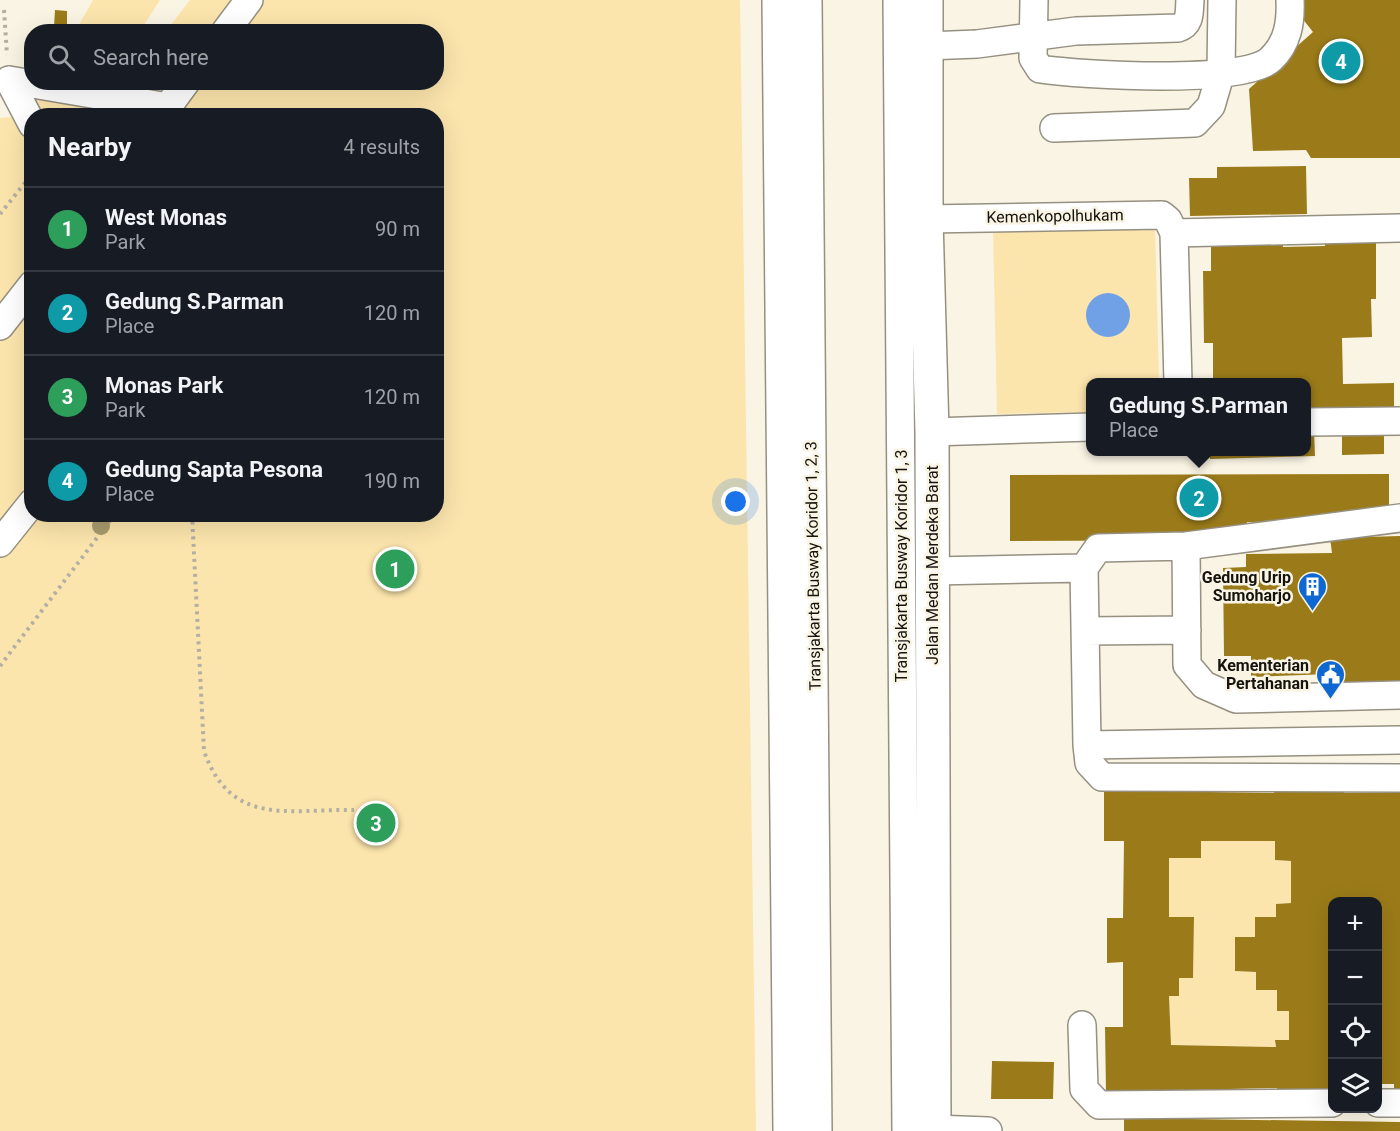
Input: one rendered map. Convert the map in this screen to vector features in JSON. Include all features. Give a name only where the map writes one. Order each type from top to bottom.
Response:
[{"type":"main road","points":[[779,0],[790,1131]]},
{"type":"main road","name":"Jalan Medan Merdeka Barat","points":[[924,1130],[933,572],[926,219],[926,0]]},
{"type":"street","points":[[231,24],[249,0]]},
{"type":"street","name":"Transjakarta Busway Koridor 1, 2, 3","points":[[807,0],[818,1131]]},
{"type":"street","name":"Transjakarta Busway Koridor 1, 3","points":[[897,0],[924,1130]]},
{"type":"street","points":[[1034,0],[1033,58],[1040,69],[1062,72],[1188,76],[1255,69],[1271,60],[1291,25],[1290,0]]},
{"type":"street","points":[[927,46],[978,44],[1076,31],[1178,28],[1184,26],[1188,20],[1190,0]]},
{"type":"street","points":[[1054,128],[1195,123],[1211,106],[1221,72],[1222,0]]},
{"type":"street","points":[[9,80],[24,83]]},
{"type":"street","points":[[9,80],[24,109]]},
{"type":"street","points":[[59,90],[149,108]]},
{"type":"street","points":[[166,108],[180,90]]},
{"type":"street","name":"Kemenkopolhukam","points":[[926,219],[1162,215],[1168,220],[1174,233]]},
{"type":"street","points":[[1178,378],[1174,233],[1400,228]]},
{"type":"street","points":[[0,326],[24,295]]},
{"type":"street","points":[[1311,422],[1400,421]]},
{"type":"street","points":[[932,432],[1086,427]]},
{"type":"street","points":[[0,543],[24,513]]},
{"type":"street","points":[[1400,518],[1186,546],[1098,548],[1084,568],[1089,763],[1102,777],[1400,778]]},
{"type":"street","points":[[1186,546],[1187,665],[1204,685],[1236,699],[1400,695]]},
{"type":"street","points":[[933,572],[1084,568]]},
{"type":"street","points":[[1085,631],[1187,630]]},
{"type":"street","points":[[1088,745],[1400,740]]},
{"type":"street","points":[[1082,1025],[1084,1089],[1099,1105],[1328,1103]]},
{"type":"street","points":[[1382,1103],[1400,1103]]},
{"type":"street","points":[[924,1130],[988,1131]]},
{"type":"path","points":[[4,10],[9,80]]},
{"type":"path","points":[[0,214],[24,184]]},
{"type":"path","points":[[0,666],[109,522]]},
{"type":"path","points":[[192,522],[204,752],[211,772],[224,789],[256,809],[354,810]]},
{"type":"shaded area","points":[[93,0],[160,0],[145,24],[80,23]]},
{"type":"shaded area","points":[[190,0],[740,0],[756,1131],[0,1131],[0,118],[13,117],[41,90],[444,90],[444,24],[171,24]]},
{"type":"shaded area","points":[[1155,226],[1159,378],[1086,378],[1086,412],[997,414],[993,229]]},
{"type":"shaded area","points":[[1201,841],[1275,841],[1275,860],[1291,861],[1291,903],[1276,904],[1276,917],[1255,917],[1255,937],[1235,937],[1235,971],[1256,972],[1256,990],[1277,990],[1277,1011],[1289,1011],[1289,1040],[1275,1040],[1276,1047],[1171,1045],[1169,996],[1179,996],[1179,978],[1193,977],[1194,917],[1169,917],[1169,858],[1201,858]]},
{"type":"water","points":[[1108,293],[1123,300],[1130,315],[1123,330],[1108,337],[1093,330],[1086,315],[1093,300]]},
{"type":"building","points":[[1291,0],[1400,0],[1400,158],[1311,158],[1306,150],[1253,151],[1249,89],[1313,32],[1291,4]]},
{"type":"building","points":[[55,10],[67,11],[67,24],[54,24]]},
{"type":"building","points":[[1306,166],[1307,214],[1190,216],[1189,178],[1217,178],[1217,167]]},
{"type":"building","points":[[1376,236],[1376,299],[1371,299],[1372,337],[1342,338],[1343,384],[1394,383],[1394,415],[1311,416],[1311,378],[1213,378],[1213,343],[1204,343],[1203,271],[1211,271],[1211,244],[1283,239],[1283,247],[1325,246],[1325,237]]},
{"type":"building","points":[[1311,431],[1314,431],[1315,456],[1210,459],[1210,456],[1311,456]]},
{"type":"building","points":[[1384,431],[1384,454],[1342,455],[1342,432]]},
{"type":"building","points":[[1389,474],[1389,521],[1247,522],[1247,540],[1010,541],[1010,475]]},
{"type":"building","name":"Gedung Urip Sumoharjo","points":[[1400,536],[1400,689],[1329,693],[1329,674],[1251,677],[1251,656],[1224,656],[1223,568],[1246,567],[1246,554],[1332,553],[1330,538]]},
{"type":"building","points":[[1275,782],[1344,783],[1344,793],[1400,793],[1400,1094],[1394,1094],[1394,1084],[1382,1084],[1382,897],[1328,897],[1328,1099],[1278,1099],[1277,1088],[1106,1092],[1105,1027],[1123,1027],[1123,962],[1107,963],[1107,918],[1123,918],[1124,841],[1104,841],[1104,787],[1211,785],[1211,792],[1274,793]],"holes":[[[1201,841],[1275,841],[1275,860],[1291,861],[1291,903],[1276,904],[1276,917],[1255,917],[1255,937],[1235,937],[1235,971],[1256,972],[1256,990],[1277,990],[1277,1011],[1289,1011],[1289,1040],[1275,1040],[1276,1047],[1171,1045],[1169,996],[1179,996],[1179,978],[1193,978],[1194,917],[1169,917],[1169,858],[1201,858]]]},
{"type":"building","points":[[992,1061],[1054,1062],[1053,1099],[991,1099]]},
{"type":"building","points":[[1124,1118],[1400,1122],[1400,1131],[1124,1131]]},
{"type":"place","name":"Gedung Sapta Pesona","points":[[1341,61]]},
{"type":"place","name":"Gedung S.Parman","points":[[1199,498]]},
{"type":"place","name":"West Monas","points":[[395,569]]},
{"type":"place","name":"Gedung Urip Sumoharjo","points":[[1312,612]]},
{"type":"place","name":"Kementerian Pertahanan","points":[[1330,700]]},
{"type":"place","name":"Monas Park","points":[[376,823]]}]
